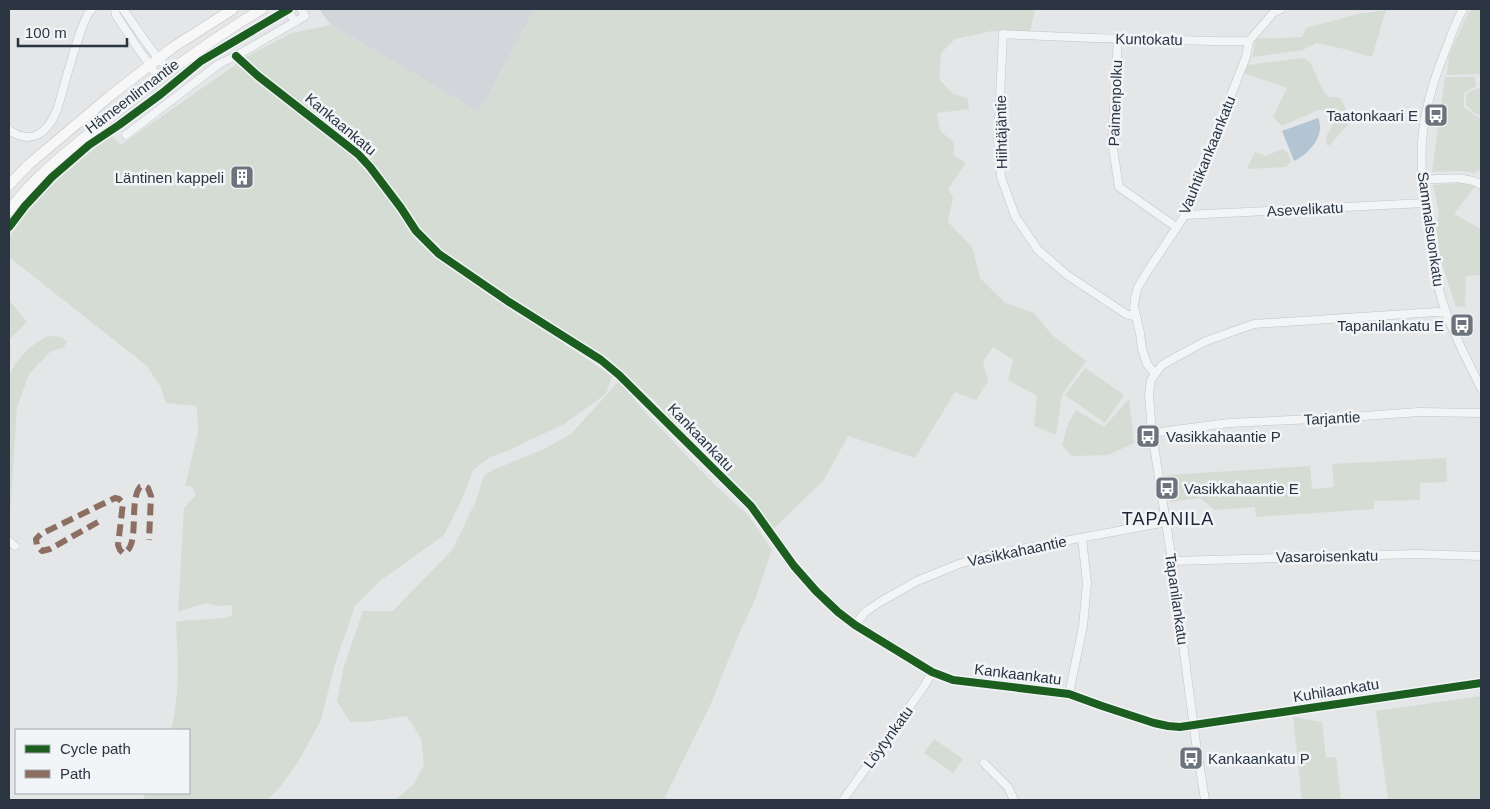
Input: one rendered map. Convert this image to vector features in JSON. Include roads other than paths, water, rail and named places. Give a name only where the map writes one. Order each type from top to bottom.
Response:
[{"type":"main road","name":"Hämeenlinnantie","points":[[9,186],[28,165],[150,64],[233,9]]},
{"type":"main road","name":"Hämeenlinnantie","points":[[9,211],[40,176],[67,152],[159,78],[234,25],[262,9]]},
{"type":"street","points":[[9,130],[27,138],[38,135],[53,121],[80,32],[88,12],[92,9]]},
{"type":"street","points":[[115,9],[116,15],[159,78]]},
{"type":"street","points":[[124,9],[169,71]]},
{"type":"street","points":[[287,9],[295,22]]},
{"type":"street","points":[[126,135],[219,64],[305,16],[301,9]]},
{"type":"street","points":[[1249,41],[1274,12],[1281,9]]},
{"type":"street","name":"Sammalsuonkatu","points":[[1463,9],[1442,58],[1428,104],[1422,143],[1422,180],[1438,288],[1446,312],[1481,388]]},
{"type":"street","name":"Kuntokatu","points":[[1003,34],[1118,39],[1249,41]]},
{"type":"street","name":"Hiihtäjäntie","points":[[1003,34],[998,139],[1001,177],[1015,216],[1038,250],[1067,275],[1126,314],[1136,317]]},
{"type":"street","name":"Paimenpolku","points":[[1118,39],[1112,142],[1119,187],[1176,227]]},
{"type":"street","name":"Vauhtikankaankatu","points":[[1155,374],[1147,364],[1142,349],[1134,306],[1138,287],[1185,215],[1246,57],[1249,41]]},
{"type":"street","name":"Kankaankatu","points":[[236,56],[258,76],[358,154],[370,166],[416,231],[439,254],[509,302],[601,360],[619,374],[751,506],[794,566],[816,592],[855,625],[932,672],[953,680],[1069,694],[1168,726],[1194,726]]},
{"type":"street","points":[[1422,180],[1466,179],[1481,185]]},
{"type":"street","name":"Asevelikatu","points":[[1185,215],[1424,203]]},
{"type":"street","points":[[1155,374],[1162,365],[1206,341],[1254,324],[1446,312]]},
{"type":"street","name":"Tapanilankatu","points":[[1155,374],[1151,380],[1149,394],[1152,432],[1205,800]]},
{"type":"street","name":"Tarjantie","points":[[1152,432],[1230,423],[1418,412],[1481,413]]},
{"type":"street","name":"Vasikkahaantie","points":[[855,625],[865,612],[880,602],[918,581],[959,564],[984,556],[1166,522]]},
{"type":"street","points":[[1069,694],[1081,640],[1085,604],[1086,583],[1082,538]]},
{"type":"street","name":"Vasaroisenkatu","points":[[1172,561],[1416,554],[1481,556]]},
{"type":"street","name":"Löytynkatu","points":[[843,800],[925,685],[932,672]]},
{"type":"street","name":"Kuhilaankatu","points":[[1194,726],[1481,683]]},
{"type":"street","points":[[984,764],[1008,787],[1014,800]]},
{"type":"water","points":[[1318,118],[1320,131],[1315,143],[1305,154],[1294,161],[1282,131]]},
{"type":"place","name":"Taatonkaari E","points":[[1436,115]]},
{"type":"place","name":"Läntinen kappeli","points":[[242,177]]},
{"type":"place","name":"Tapanilankatu E","points":[[1462,325]]},
{"type":"place","name":"Vasikkahaantie P","points":[[1148,436]]},
{"type":"place","name":"Vasikkahaantie E","points":[[1167,488]]},
{"type":"place","name":"Kankaankatu P","points":[[1191,758]]},
{"type":"district","name":"TAPANILA","points":[[1168,519]]}]
